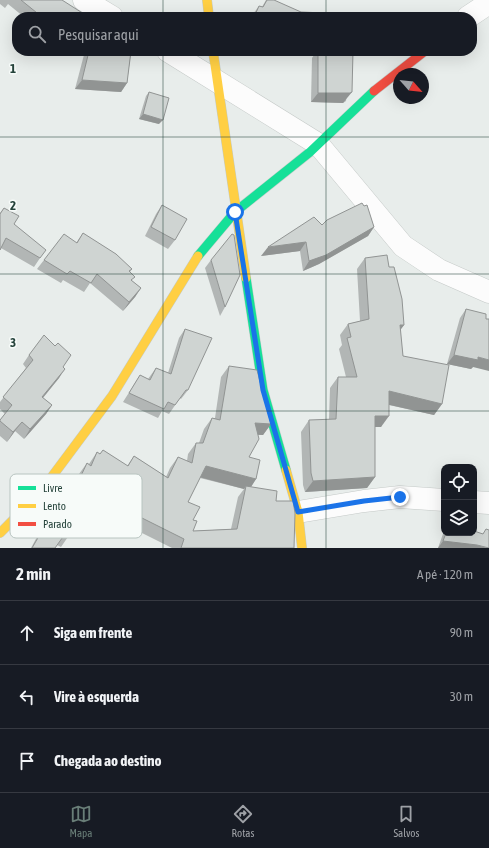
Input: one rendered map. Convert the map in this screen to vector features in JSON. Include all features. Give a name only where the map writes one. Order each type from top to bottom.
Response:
[{"type":"street","points":[[84,0],[104,12]]},
{"type":"street","points":[[207,0],[208,12]]},
{"type":"street","points":[[476,12],[489,3]]},
{"type":"street","points":[[176,56],[318,144],[403,246],[439,270],[489,292]]},
{"type":"street","points":[[214,56],[235,212],[263,390],[298,512],[302,548]]},
{"type":"street","points":[[53,474],[112,396],[199,255],[235,212],[318,144],[377,88],[419,56]]},
{"type":"street","points":[[298,512],[364,501],[400,497],[441,500]]},
{"type":"street","points":[[477,502],[489,503]]},
{"type":"street","points":[[0,533],[10,523]]},
{"type":"building","points":[[21,0],[62,0],[81,12],[36,12]]},
{"type":"building","points":[[267,0],[274,0],[301,12],[256,12],[259,6],[263,7]]},
{"type":"building","points":[[88,56],[130,56],[127,83],[82,80]]},
{"type":"building","points":[[318,56],[353,56],[352,92],[318,93]]},
{"type":"building","points":[[149,92],[169,98],[163,120],[143,114]]},
{"type":"building","points":[[362,203],[364,206],[367,205],[374,227],[326,255],[309,261],[306,242],[268,247],[314,217],[322,225],[327,220]]},
{"type":"building","points":[[162,205],[187,219],[175,240],[151,227]]},
{"type":"building","points":[[4,208],[19,216],[14,224],[46,250],[40,258],[6,238],[0,250],[0,214]]},
{"type":"building","points":[[83,233],[116,254],[132,269],[129,271],[135,277],[131,280],[141,288],[129,302],[97,274],[91,283],[70,271],[67,274],[44,260],[64,234],[77,243]]},
{"type":"building","points":[[232,234],[234,235],[240,275],[225,307],[211,260]]},
{"type":"building","points":[[387,255],[389,267],[394,267],[402,299],[404,325],[400,325],[403,356],[449,365],[442,404],[389,391],[389,416],[375,416],[375,477],[313,481],[311,473],[309,420],[336,419],[338,377],[357,377],[347,338],[351,337],[348,324],[369,319],[365,258]]},
{"type":"building","points":[[466,309],[486,314],[486,319],[489,319],[489,360],[478,357],[478,360],[454,355]]},
{"type":"building","points":[[185,329],[212,338],[188,390],[186,390],[175,405],[168,402],[164,409],[129,393],[140,375],[150,380],[156,368],[171,374]]},
{"type":"building","points":[[44,335],[55,346],[58,343],[71,355],[63,367],[65,369],[42,397],[52,405],[30,429],[22,422],[13,432],[0,421],[12,405],[3,397],[33,360],[29,355]]},
{"type":"building","points":[[229,366],[257,370],[271,424],[255,423],[259,439],[249,457],[260,460],[256,479],[206,466],[188,502],[200,507],[193,520],[197,521],[193,531],[237,529],[246,486],[277,491],[276,501],[293,501],[295,513],[294,548],[181,548],[184,539],[142,518],[142,474],[82,474],[87,463],[91,466],[97,452],[100,454],[103,450],[128,466],[134,456],[168,478],[178,457],[192,463],[196,443],[203,443],[212,418],[220,420]]},
{"type":"building","points":[[486,529],[489,530],[489,548],[443,541],[445,536],[477,536],[477,532],[483,534]]},
{"type":"building","points":[[38,538],[62,538],[55,548],[32,548]]},
{"type":"traffic: fast","points":[[198,256],[235,212],[310,152],[374,91]]},
{"type":"traffic: fast","points":[[246,278],[263,390],[286,470]]},
{"type":"traffic: slow","points":[[207,0],[208,12]]},
{"type":"traffic: slow","points":[[214,56],[246,278]]},
{"type":"traffic: slow","points":[[54,474],[112,396],[198,256]]},
{"type":"traffic: slow","points":[[286,470],[298,512],[302,548]]},
{"type":"traffic: slow","points":[[0,533],[10,523]]},
{"type":"traffic: jam","points":[[374,91],[419,56]]},
{"type":"route","points":[[235,212],[263,390],[298,512],[364,501],[400,497]]}]
